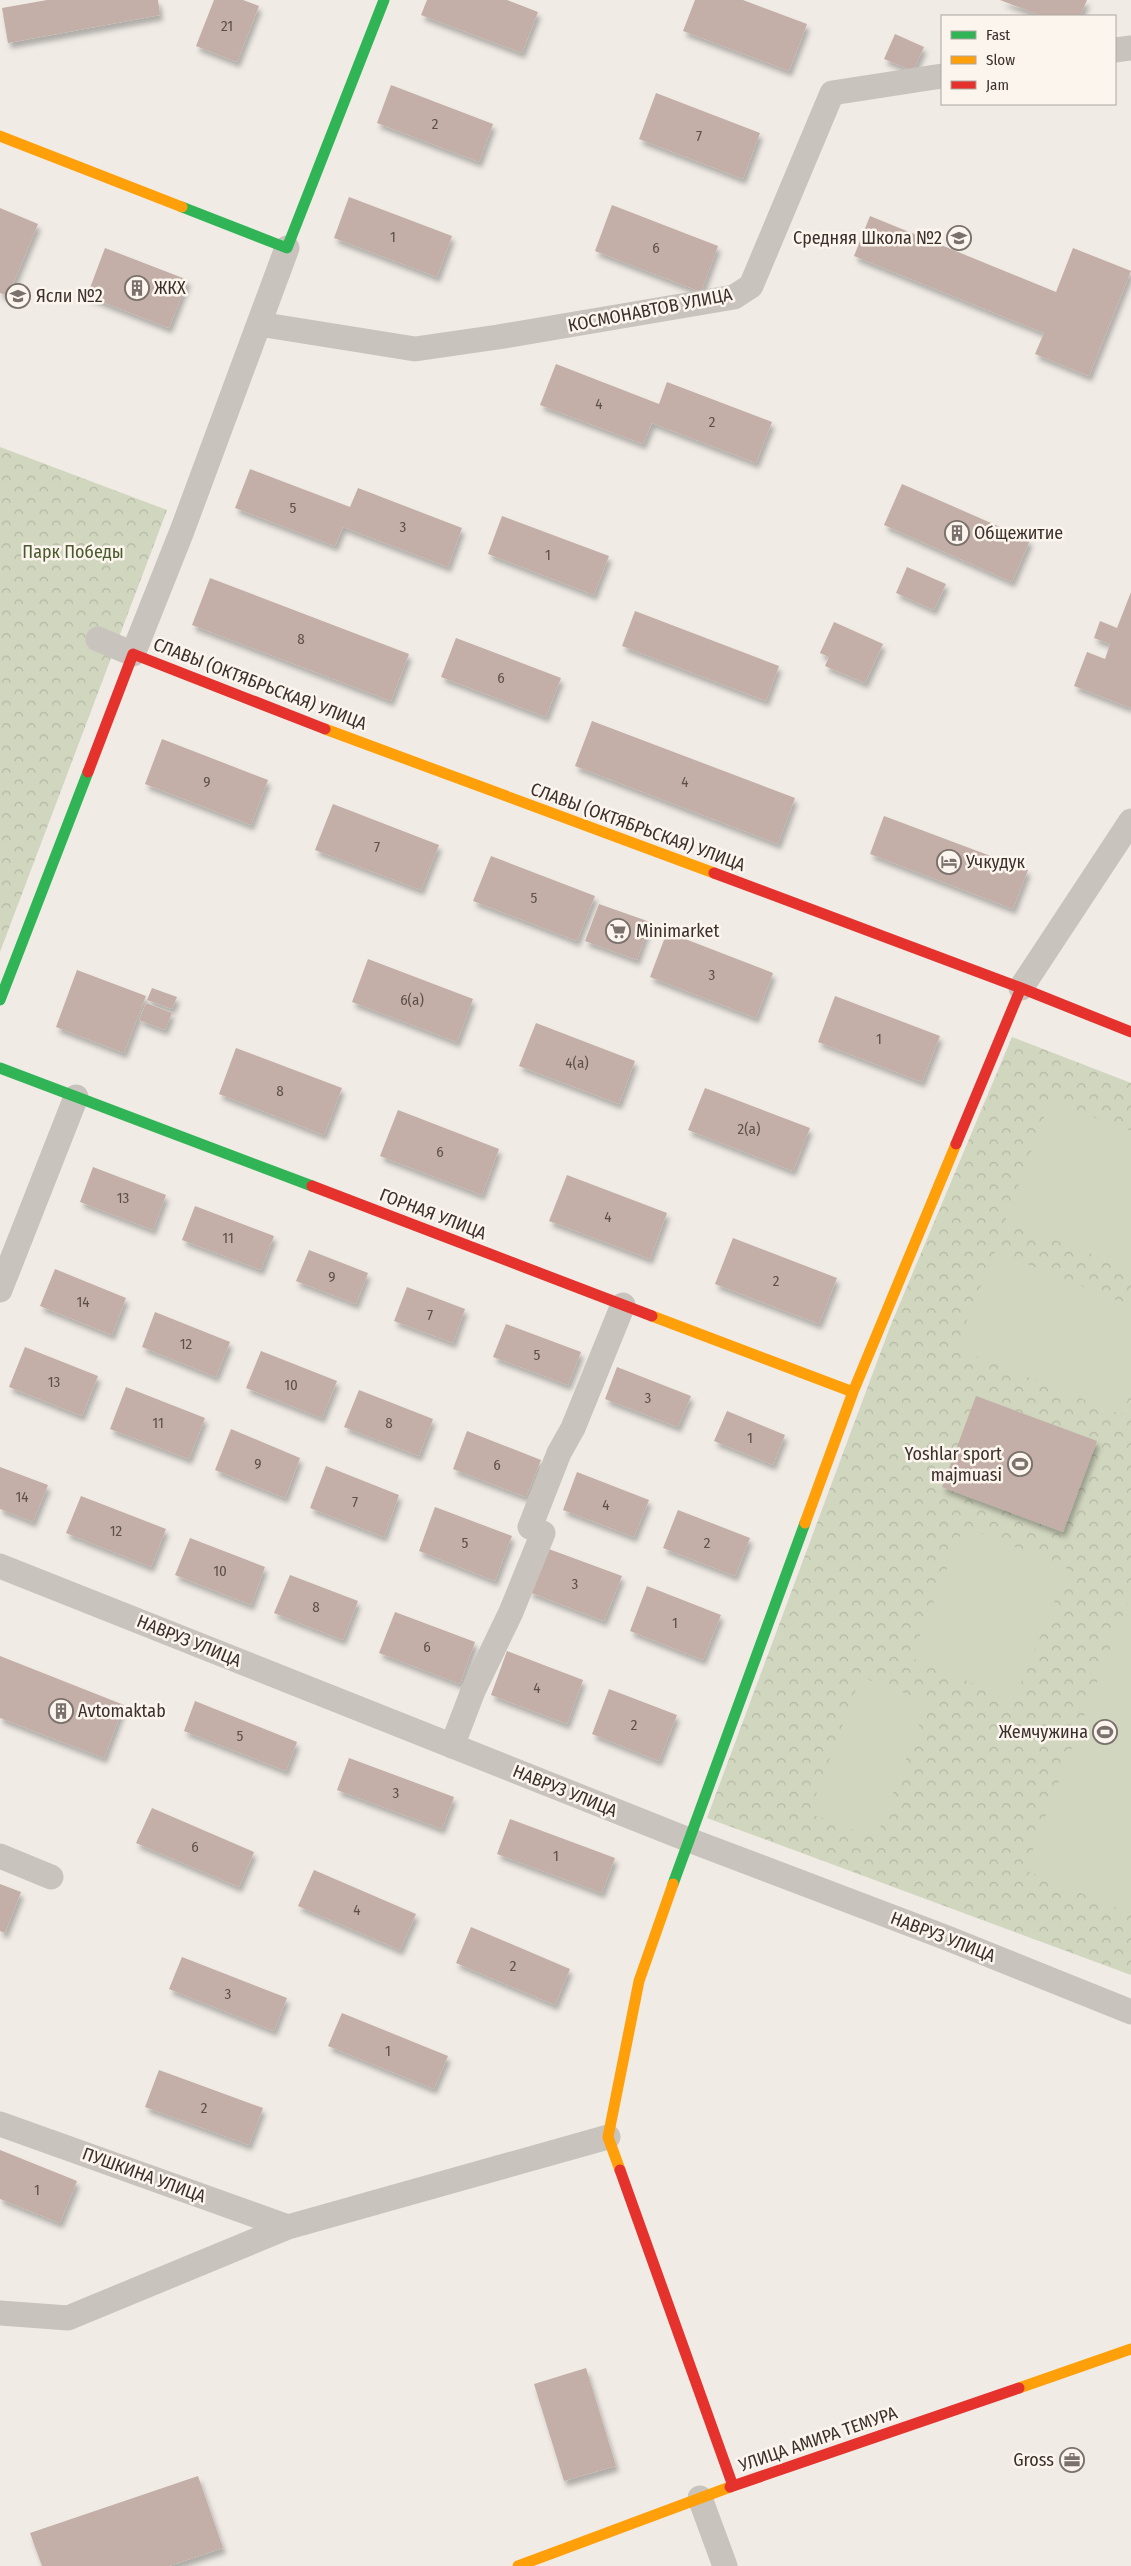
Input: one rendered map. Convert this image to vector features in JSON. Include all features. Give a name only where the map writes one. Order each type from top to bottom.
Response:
[{"type":"street","points":[[0,1000],[182,531],[287,248],[331,141],[384,0]]},
{"type":"street","points":[[1116,50],[1131,48]]},
{"type":"street","name":"КОСМОНАВТОВ УЛИЦА","points":[[259,324],[415,349],[498,337],[734,297],[751,286],[832,93],[941,76]]},
{"type":"street","points":[[0,136],[287,248]]},
{"type":"street","points":[[98,639],[134,654]]},
{"type":"street","name":"СЛАВЫ (ОКТЯБРЬСКАЯ) УЛИЦА","points":[[134,654],[325,728],[1020,988],[1131,1032]]},
{"type":"street","points":[[733,2486],[608,2137],[639,1981],[853,1392],[1020,988],[1131,821]]},
{"type":"street","name":"ГОРНАЯ УЛИЦА","points":[[0,1068],[853,1392]]},
{"type":"street","points":[[0,1290],[76,1097]]},
{"type":"street","points":[[452,1746],[473,1691],[512,1612],[559,1453],[573,1428],[623,1305]]},
{"type":"street","name":"НАВРУЗ УЛИЦА","points":[[0,1566],[690,1840],[947,1938],[1131,2012]]},
{"type":"street","points":[[0,1856],[51,1876]]},
{"type":"street","name":"ПУШКИНА УЛИЦА","points":[[0,2124],[288,2228]]},
{"type":"street","points":[[0,2313],[68,2318],[288,2228],[608,2137]]},
{"type":"street","name":"УЛИЦА АМИРА ТЕМУРА","points":[[518,2566],[733,2486],[1131,2349]]},
{"type":"street","points":[[700,2498],[725,2566]]},
{"type":"green space","name":"Парк Победы","points":[[0,447],[167,510],[0,952]]},
{"type":"green space","points":[[1012,1037],[1131,1083],[1131,1975],[707,1818],[890,1327]]},
{"type":"green space","points":[[1050,1101],[1131,1131],[1131,1269],[1005,1221]]},
{"type":"green space","points":[[995,1251],[1131,1306],[1131,1392],[1122,1415],[956,1348]]},
{"type":"green space","points":[[964,1526],[1068,1569],[1014,1700],[911,1658]]},
{"type":"green space","name":"Жемчужина","points":[[1131,1594],[1131,1914],[1025,1870]]},
{"type":"green space","points":[[861,1677],[928,1702],[876,1838],[809,1813]]},
{"type":"building","points":[[47,0],[158,0],[160,15],[8,43],[2,8]]},
{"type":"building","points":[[214,0],[243,0],[259,6],[237,62],[196,46]]},
{"type":"building","points":[[427,0],[507,0],[538,12],[522,53],[421,15]]},
{"type":"building","points":[[695,0],[743,0],[807,24],[789,71],[683,31]]},
{"type":"building","points":[[1000,0],[1087,0],[1080,15],[1039,15]]},
{"type":"building","points":[[895,34],[924,47],[913,71],[884,59]]},
{"type":"building","points":[[391,85],[493,124],[479,162],[377,123]]},
{"type":"building","points":[[656,93],[760,133],[743,179],[639,139]]},
{"type":"building","points":[[349,197],[452,236],[437,277],[334,238]]},
{"type":"building","points":[[612,205],[718,246],[701,292],[595,251]]},
{"type":"building","points":[[0,208],[38,224],[8,296],[0,293]]},
{"type":"building","points":[[870,216],[1056,292],[1073,248],[1131,271],[1089,376],[1035,354],[1044,333],[854,256]]},
{"type":"building","name":"ЖКХ","points":[[105,248],[188,280],[169,328],[87,296]]},
{"type":"building","points":[[556,364],[659,404],[667,382],[772,422],[756,463],[652,423],[643,444],[540,405]]},
{"type":"building","points":[[250,469],[350,507],[358,488],[462,528],[448,567],[343,527],[335,546],[235,508]]},
{"type":"building","name":"Общежитие","points":[[902,484],[1030,540],[1012,582],[884,525]]},
{"type":"building","points":[[502,516],[609,556],[594,595],[488,554]]},
{"type":"building","points":[[907,567],[946,584],[934,610],[896,593]]},
{"type":"building","points":[[210,578],[409,654],[391,701],[192,625]]},
{"type":"building","points":[[1131,592],[1131,708],[1074,686],[1087,652],[1105,659],[1110,644],[1094,638],[1100,621],[1117,628]]},
{"type":"building","points":[[635,611],[779,666],[766,701],[622,646]]},
{"type":"building","points":[[834,622],[883,644],[865,683],[825,666],[829,657],[820,653]]},
{"type":"building","points":[[456,638],[561,678],[546,717],[441,677]]},
{"type":"building","points":[[592,721],[795,798],[778,844],[575,766]]},
{"type":"building","points":[[162,739],[268,780],[251,825],[145,784]]},
{"type":"building","points":[[333,804],[439,845],[421,890],[315,850]]},
{"type":"building","name":"Учкудук","points":[[884,816],[1028,870],[1013,909],[870,854]]},
{"type":"building","points":[[491,856],[595,896],[577,941],[473,901]]},
{"type":"building","name":"Minimarket","points":[[599,904],[650,922],[637,960],[585,941]]},
{"type":"building","points":[[667,932],[773,973],[756,1018],[650,977]]},
{"type":"building","points":[[368,959],[473,999],[457,1042],[352,1002]]},
{"type":"building","points":[[77,970],[146,996],[124,1053],[56,1027]]},
{"type":"building","points":[[152,988],[177,997],[172,1009],[147,1000]]},
{"type":"building","points":[[835,996],[940,1036],[922,1082],[818,1042]]},
{"type":"building","points":[[146,1003],[172,1013],[165,1030],[139,1020]]},
{"type":"building","points":[[536,1023],[635,1061],[619,1104],[519,1066]]},
{"type":"building","points":[[236,1048],[342,1088],[324,1135],[219,1094]]},
{"type":"building","points":[[705,1088],[810,1128],[793,1171],[688,1130]]},
{"type":"building","points":[[398,1110],[499,1149],[482,1195],[380,1156]]},
{"type":"building","points":[[93,1167],[166,1195],[153,1230],[80,1202]]},
{"type":"building","points":[[567,1175],[667,1213],[650,1259],[549,1221]]},
{"type":"building","points":[[195,1206],[274,1236],[261,1270],[182,1240]]},
{"type":"building","points":[[733,1238],[837,1278],[819,1324],[715,1284]]},
{"type":"building","points":[[309,1250],[368,1273],[356,1304],[296,1281]]},
{"type":"building","points":[[55,1269],[126,1298],[112,1335],[40,1306]]},
{"type":"building","points":[[407,1287],[465,1309],[453,1343],[394,1321]]},
{"type":"building","points":[[155,1312],[230,1342],[216,1377],[142,1347]]},
{"type":"building","points":[[506,1324],[581,1352],[568,1385],[493,1357]]},
{"type":"building","points":[[25,1347],[98,1376],[82,1416],[9,1387]]},
{"type":"building","points":[[261,1351],[337,1381],[322,1418],[246,1388]]},
{"type":"building","points":[[617,1367],[691,1396],[678,1427],[605,1399]]},
{"type":"building","points":[[126,1387],[205,1418],[189,1459],[110,1429]]},
{"type":"building","points":[[359,1390],[433,1419],[419,1456],[344,1427]]},
{"type":"building","name":"Yoshlar sport majmuasi","points":[[976,1396],[1097,1441],[1063,1532],[942,1487]]},
{"type":"building","points":[[727,1411],[785,1435],[773,1465],[714,1441]]},
{"type":"building","points":[[231,1429],[300,1458],[285,1498],[215,1470]]},
{"type":"building","points":[[467,1431],[541,1460],[526,1497],[453,1469]]},
{"type":"building","points":[[326,1466],[399,1495],[384,1537],[310,1508]]},
{"type":"building","points":[[0,1467],[48,1485],[33,1522],[0,1509]]},
{"type":"building","points":[[577,1472],[649,1500],[634,1537],[563,1510]]},
{"type":"building","points":[[81,1496],[166,1529],[151,1567],[66,1533]]},
{"type":"building","points":[[435,1507],[512,1536],[495,1581],[419,1551]]},
{"type":"building","points":[[678,1510],[750,1538],[735,1576],[663,1548]]},
{"type":"building","points":[[190,1538],[265,1567],[251,1605],[175,1575]]},
{"type":"building","points":[[546,1548],[622,1576],[604,1621],[529,1592]]},
{"type":"building","points":[[290,1575],[358,1601],[343,1640],[274,1613]]},
{"type":"building","points":[[647,1586],[721,1615],[703,1660],[630,1631]]},
{"type":"building","points":[[395,1612],[475,1642],[460,1684],[379,1653]]},
{"type":"building","points":[[507,1651],[583,1680],[567,1724],[491,1695]]},
{"type":"building","name":"Avtomaktab","points":[[0,1656],[124,1705],[104,1758],[0,1718]]},
{"type":"building","points":[[609,1689],[677,1715],[659,1761],[592,1734]]},
{"type":"building","points":[[195,1701],[297,1742],[286,1771],[184,1731]]},
{"type":"building","points":[[349,1758],[454,1797],[442,1829],[337,1790]]},
{"type":"building","points":[[152,1808],[254,1852],[239,1887],[136,1843]]},
{"type":"building","points":[[510,1819],[615,1858],[602,1893],[497,1854]]},
{"type":"building","points":[[314,1870],[416,1914],[400,1950],[298,1906]]},
{"type":"building","points":[[0,1884],[21,1892],[5,1933],[0,1931]]},
{"type":"building","points":[[471,1927],[570,1969],[555,2005],[456,1963]]},
{"type":"building","points":[[182,1957],[287,1998],[274,2031],[169,1989]]},
{"type":"building","points":[[342,2013],[448,2056],[434,2089],[328,2046]]},
{"type":"building","points":[[159,2070],[263,2108],[249,2145],[145,2107]]},
{"type":"building","points":[[0,2150],[77,2181],[60,2223],[0,2199]]},
{"type":"building","points":[[586,2368],[616,2466],[564,2481],[534,2384]]},
{"type":"building","points":[[198,2476],[223,2548],[169,2566],[42,2566],[30,2533]]},
{"type":"traffic: fast","points":[[182,207],[287,248],[384,0]]},
{"type":"traffic: fast","points":[[0,1000],[88,772]]},
{"type":"traffic: fast","points":[[0,1068],[312,1186]]},
{"type":"traffic: fast","points":[[673,1884],[805,1523]]},
{"type":"traffic: slow","points":[[0,136],[182,207]]},
{"type":"traffic: slow","points":[[325,729],[714,873]]},
{"type":"traffic: slow","points":[[805,1523],[853,1392],[956,1144]]},
{"type":"traffic: slow","points":[[652,1316],[853,1392]]},
{"type":"traffic: slow","points":[[620,2170],[608,2137],[639,1981],[673,1884]]},
{"type":"traffic: slow","points":[[1019,2388],[1131,2349]]},
{"type":"traffic: slow","points":[[518,2566],[730,2487]]},
{"type":"traffic: jam","points":[[88,772],[133,654],[325,729]]},
{"type":"traffic: jam","points":[[714,873],[1021,988],[1131,1032]]},
{"type":"traffic: jam","points":[[956,1144],[1021,988]]},
{"type":"traffic: jam","points":[[312,1186],[652,1316]]},
{"type":"traffic: jam","points":[[620,2170],[733,2486]]},
{"type":"traffic: jam","points":[[730,2487],[1019,2388]]},
{"type":"place","name":"Средняя Школа №2","points":[[959,238]]},
{"type":"place","name":"ЖКХ","points":[[137,288]]},
{"type":"place","name":"Ясли №2","points":[[18,296]]},
{"type":"place","name":"Общежитие","points":[[957,533]]},
{"type":"place","name":"Учкудук","points":[[949,862]]},
{"type":"place","name":"Minimarket","points":[[618,931]]},
{"type":"place","name":"Yoshlar sport majmuasi","points":[[1020,1464]]},
{"type":"place","name":"Avtomaktab","points":[[61,1711]]},
{"type":"place","name":"Жемчужина","points":[[1105,1732]]},
{"type":"place","name":"Gross","points":[[1072,2460]]}]
